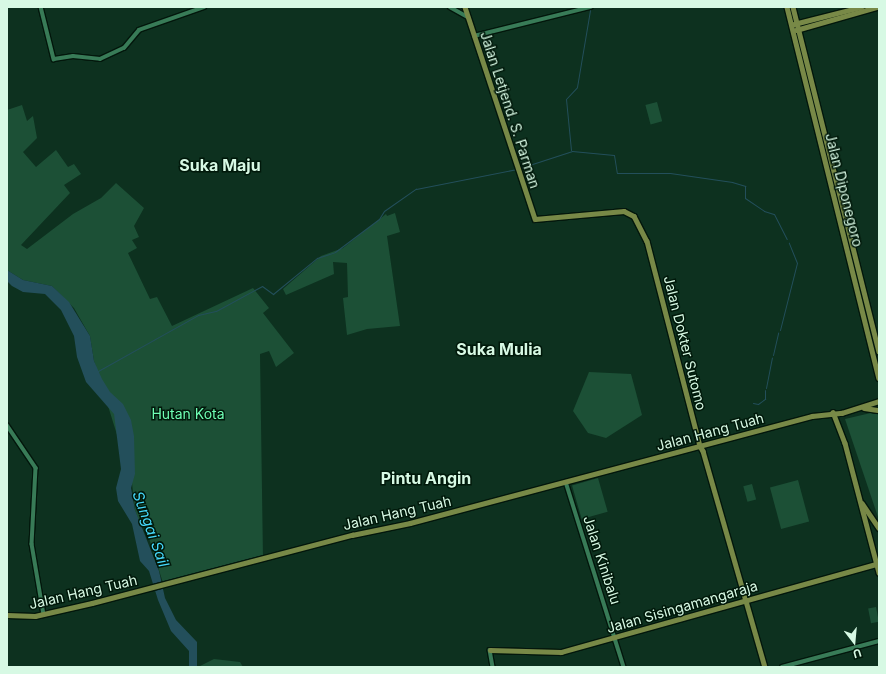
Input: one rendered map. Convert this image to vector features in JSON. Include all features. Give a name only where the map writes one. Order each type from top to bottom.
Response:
[{"type":"main road","name":"Jalan Letjend. S. Parman","points":[[465,7],[535,219]]},
{"type":"main road","name":"Jalan Diponegoro","points":[[787,7],[796,30],[879,351]]},
{"type":"main road","name":"Jalan Diponegoro","points":[[792,7],[794,24]]},
{"type":"main road","points":[[794,24],[861,7]]},
{"type":"main road","points":[[796,30],[877,7]]},
{"type":"main road","name":"Jalan Diponegoro","points":[[796,30],[879,378]]},
{"type":"main road","name":"Jalan Dokter Sutomo","points":[[535,219],[619,210],[634,216],[652,256],[700,446],[703,451],[765,667]]},
{"type":"main road","name":"Jalan Hang Tuah","points":[[7,616],[44,615],[566,482],[833,412],[842,413],[860,408],[879,400]]},
{"type":"main road","name":"Jalan Hang Tuah","points":[[860,408],[879,410]]},
{"type":"main road","points":[[833,412],[846,443],[878,562],[879,573]]},
{"type":"main road","points":[[860,499],[872,521],[879,528]]},
{"type":"main road","name":"Jalan Sisingamangaraja","points":[[490,650],[561,652],[616,638],[878,562]]},
{"type":"street","points":[[41,7],[54,59],[73,56],[103,59],[124,48],[139,30],[182,13],[204,7]]},
{"type":"street","points":[[450,7],[468,17]]},
{"type":"street","points":[[474,36],[590,7]]},
{"type":"street","points":[[7,425],[36,468],[32,544],[44,615]]},
{"type":"street","name":"Jalan Kinibalu","points":[[566,482],[624,667]]},
{"type":"street","points":[[782,667],[879,641]]},
{"type":"street","points":[[490,650],[493,667]]},
{"type":"green space","points":[[657,102],[662,121],[651,124],[645,105]]},
{"type":"green space","name":"Hutan Kota","points":[[22,105],[27,121],[33,116],[37,138],[23,152],[36,167],[56,150],[68,167],[74,164],[81,174],[64,185],[70,193],[21,245],[27,249],[73,214],[101,198],[116,183],[144,208],[134,226],[139,237],[132,240],[137,248],[128,253],[150,299],[157,297],[172,326],[253,288],[269,308],[263,313],[294,353],[276,367],[269,351],[260,354],[263,559],[163,583],[143,519],[138,519],[135,510],[132,483],[94,361],[90,336],[74,308],[52,286],[23,280],[7,270],[7,110]]},
{"type":"green space","points":[[395,213],[400,232],[387,236],[400,326],[367,329],[347,335],[343,298],[348,297],[347,263],[333,262],[334,274],[286,295],[283,289],[321,256],[343,248],[386,214],[387,216]]},
{"type":"green space","points":[[589,372],[631,374],[642,415],[606,438],[588,433],[573,411]]},
{"type":"green space","points":[[875,412],[879,415],[879,520],[845,419]]},
{"type":"green space","points":[[598,478],[608,512],[582,519],[572,485]]},
{"type":"green space","points":[[798,480],[809,522],[781,529],[770,488]]},
{"type":"green space","points":[[752,484],[756,499],[747,502],[743,486]]},
{"type":"green space","points":[[876,607],[879,622],[871,623],[868,609]]},
{"type":"green space","points":[[214,659],[240,662],[243,667],[198,667]]},
{"type":"water","name":"Sungai Sail","points":[[7,270],[23,280],[52,286],[69,302],[90,336],[94,361],[102,379],[110,392],[123,404],[131,420],[134,436],[135,474],[131,488],[135,510],[159,571],[165,598],[176,620],[197,642],[197,667],[189,667],[189,651],[171,631],[158,600],[149,571],[140,561],[132,524],[118,501],[116,488],[121,469],[114,414],[86,382],[77,357],[74,336],[61,310],[45,294],[23,292],[12,286],[7,281]]},
{"type":"waterway","points":[[571,150],[566,99],[577,87],[590,10]]},
{"type":"waterway","points":[[520,168],[572,151],[614,155],[617,173],[670,173],[732,182],[745,186],[745,198],[764,211],[774,214],[787,239]]},
{"type":"waterway","points":[[98,371],[198,315],[216,311],[262,286],[273,294],[317,258],[335,252],[379,219],[384,211],[416,189],[517,169]]},
{"type":"waterway","points":[[780,330],[797,263],[789,243]]},
{"type":"waterway","points":[[773,355],[778,333]]},
{"type":"waterway","points":[[766,388],[772,358]]},
{"type":"waterway","points":[[753,403],[758,404],[765,399],[765,390]]},
{"type":"district","name":"Suka Maju","points":[[220,165]]},
{"type":"district","name":"Suka Mulia","points":[[499,349]]},
{"type":"district","name":"Pintu Angin","points":[[426,478]]}]
